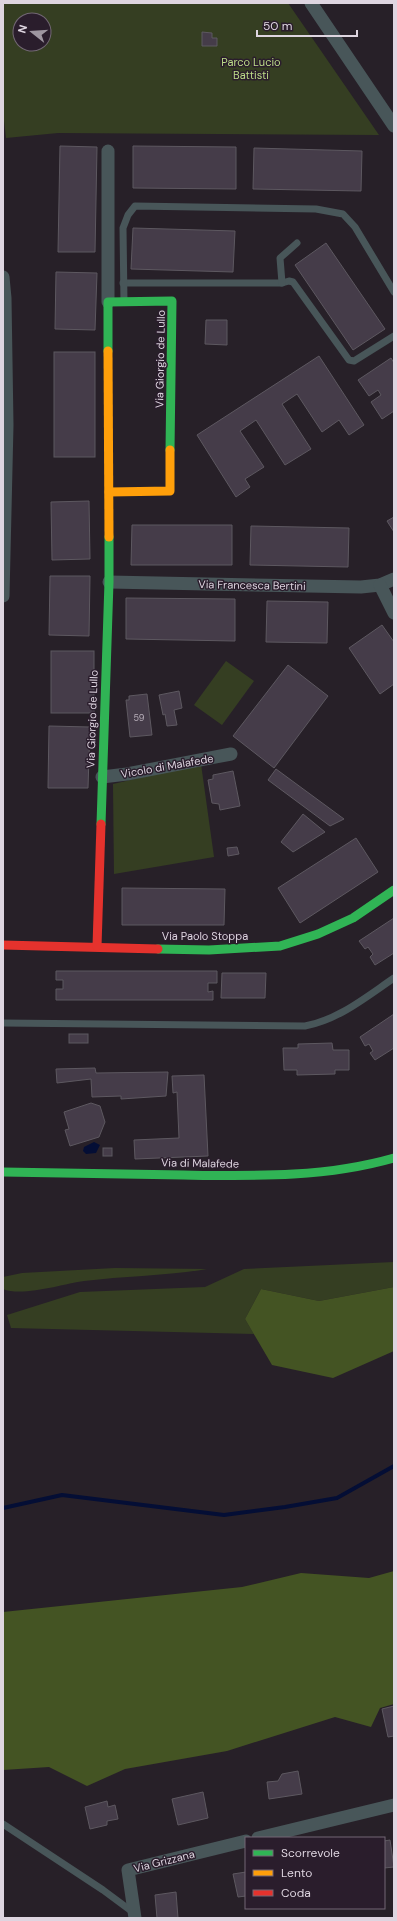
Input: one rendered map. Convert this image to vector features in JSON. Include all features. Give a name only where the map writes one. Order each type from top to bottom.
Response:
[{"type":"street","points":[[311,3],[394,126]]},
{"type":"street","points":[[108,151],[108,302]]},
{"type":"street","points":[[3,277],[3,596]]},
{"type":"street","name":"Via Giorgio de Lullo","points":[[96,946],[109,582],[108,302],[172,301],[170,491],[109,492]]},
{"type":"street","name":"Via Francesca Bertini","points":[[109,582],[353,587],[380,585],[394,579]]},
{"type":"street","points":[[380,585],[394,613]]},
{"type":"street","name":"Vicolo di Malafede","points":[[102,776],[127,774],[231,754]]},
{"type":"street","name":"Via Paolo Stoppa","points":[[3,945],[96,946],[209,950],[280,946],[318,934],[353,918],[394,890]]},
{"type":"street","name":"Via di Malafede","points":[[3,1172],[269,1176],[340,1172],[369,1166],[394,1158]]},
{"type":"street","points":[[262,1837],[394,1805]]},
{"type":"street","name":"Via Grizzana","points":[[135,1916],[128,1870],[245,1841]]},
{"type":"lane","points":[[124,302],[123,228],[128,215],[135,206],[316,209],[343,214],[355,228],[394,292]]},
{"type":"lane","points":[[282,283],[280,258],[297,243]]},
{"type":"lane","points":[[124,283],[282,283],[289,280],[293,282],[348,360],[354,361],[394,336]]},
{"type":"lane","points":[[3,1023],[305,1026],[319,1023],[341,1014],[394,978]]},
{"type":"lane","points":[[3,1824],[104,1890],[135,1916]]},
{"type":"green space","name":"Parco Lucio Battisti","points":[[3,3],[288,3],[379,135],[58,133],[6,138],[3,112]]},
{"type":"green space","points":[[226,661],[254,681],[222,725],[194,705]]},
{"type":"green space","points":[[201,764],[214,857],[114,874],[113,784]]},
{"type":"green space","points":[[394,1262],[394,1287],[319,1301],[261,1289],[245,1319],[254,1334],[11,1328],[7,1315],[80,1292],[205,1287],[244,1269]]},
{"type":"green space","points":[[115,1268],[207,1269],[84,1281],[21,1292],[3,1289],[3,1277],[22,1273]]},
{"type":"green space","points":[[394,1287],[394,1351],[333,1378],[272,1365],[245,1319],[261,1289],[319,1301]]},
{"type":"green space","points":[[394,1571],[394,1704],[380,1708],[371,1727],[335,1717],[227,1751],[125,1769],[87,1786],[49,1767],[3,1770],[3,1612],[242,1587],[301,1573],[369,1578]]},
{"type":"water","points":[[94,1142],[100,1145],[96,1153],[86,1154],[83,1151],[84,1147]]},
{"type":"building","points":[[202,32],[212,33],[212,38],[217,38],[217,46],[202,46]]},
{"type":"building","points":[[60,146],[97,147],[95,252],[58,252]]},
{"type":"building","points":[[133,146],[236,147],[236,189],[133,188]]},
{"type":"building","points":[[254,148],[362,151],[361,191],[253,189]]},
{"type":"building","points":[[133,228],[235,231],[233,272],[131,269]]},
{"type":"building","points":[[326,243],[385,329],[353,350],[295,265]]},
{"type":"building","points":[[56,272],[97,273],[95,330],[55,329]]},
{"type":"building","points":[[206,320],[227,320],[227,345],[205,344]]},
{"type":"building","points":[[54,352],[95,352],[95,457],[54,457]]},
{"type":"building","points":[[319,356],[364,425],[349,435],[339,420],[322,432],[297,394],[282,404],[311,449],[285,465],[256,420],[240,431],[264,467],[245,479],[250,487],[236,497],[197,435]]},
{"type":"building","points":[[391,358],[394,363],[394,411],[382,419],[371,402],[381,395],[378,390],[369,396],[358,380]]},
{"type":"building","points":[[89,501],[90,559],[52,560],[51,502]]},
{"type":"building","points":[[394,517],[394,532],[387,521]]},
{"type":"building","points":[[132,525],[232,525],[232,565],[131,565]]},
{"type":"building","points":[[251,526],[349,528],[348,567],[250,565]]},
{"type":"building","points":[[50,576],[90,576],[89,636],[49,635]]},
{"type":"building","points":[[126,598],[235,599],[235,641],[126,639]]},
{"type":"building","points":[[267,601],[328,602],[327,643],[266,642]]},
{"type":"building","points":[[382,625],[394,642],[394,684],[380,694],[349,648]]},
{"type":"building","points":[[51,651],[94,651],[94,713],[51,713]]},
{"type":"building","points":[[288,665],[328,696],[274,768],[233,736]]},
{"type":"building","points":[[179,691],[182,708],[174,710],[177,725],[167,726],[159,695]]},
{"type":"building","points":[[147,694],[152,735],[130,737],[126,700],[129,700],[129,696]]},
{"type":"building","points":[[49,726],[90,727],[88,788],[48,788]]},
{"type":"building","points":[[276,769],[344,819],[330,826],[268,780]]},
{"type":"building","points":[[233,771],[240,806],[220,810],[219,804],[212,803],[208,780],[213,779],[213,775]]},
{"type":"building","points":[[303,814],[325,832],[293,852],[281,842]]},
{"type":"building","points":[[356,838],[378,872],[300,923],[278,888]]},
{"type":"building","points":[[237,847],[239,854],[228,856],[227,848]]},
{"type":"building","points":[[122,888],[225,889],[224,925],[122,925]]},
{"type":"building","points":[[394,918],[394,953],[375,965],[370,957],[373,954],[368,947],[365,949],[359,941]]},
{"type":"building","points":[[56,971],[217,971],[217,983],[208,983],[208,992],[213,991],[213,1000],[56,1000],[56,989],[63,989],[63,980],[56,980]]},
{"type":"building","points":[[222,973],[266,973],[265,998],[221,998]]},
{"type":"building","points":[[394,1014],[394,1048],[375,1060],[370,1053],[373,1051],[369,1044],[365,1046],[360,1037]]},
{"type":"building","points":[[69,1034],[88,1034],[88,1043],[69,1043]]},
{"type":"building","points":[[332,1043],[333,1050],[349,1050],[349,1070],[335,1070],[335,1074],[297,1075],[297,1070],[284,1070],[283,1048],[298,1048],[298,1044]]},
{"type":"building","points":[[95,1068],[96,1073],[168,1072],[166,1096],[121,1099],[121,1096],[92,1097],[91,1079],[57,1083],[56,1069]]},
{"type":"building","points":[[204,1075],[208,1156],[135,1159],[134,1140],[179,1138],[177,1092],[173,1093],[172,1076]]},
{"type":"building","points":[[91,1103],[100,1106],[105,1122],[99,1137],[70,1146],[65,1130],[69,1129],[64,1112]]},
{"type":"building","points":[[103,1148],[112,1148],[112,1156],[103,1156]]},
{"type":"building","points":[[394,1706],[394,1736],[388,1737],[382,1709]]},
{"type":"building","points":[[298,1771],[302,1794],[269,1799],[267,1782],[278,1781],[282,1774]]},
{"type":"building","points":[[203,1792],[208,1818],[178,1825],[172,1799]]},
{"type":"building","points":[[107,1801],[108,1807],[115,1805],[118,1819],[107,1821],[107,1825],[90,1829],[85,1807]]},
{"type":"building","points":[[390,1840],[394,1867],[385,1868],[385,1841]]},
{"type":"building","points":[[245,1872],[245,1896],[238,1897],[233,1874]]},
{"type":"building","points":[[176,1892],[178,1918],[157,1918],[155,1895]]},
{"type":"waterway","points":[[3,1508],[62,1495],[224,1515],[337,1498],[394,1466]]},
{"type":"traffic: fast","points":[[108,351],[108,302],[172,301],[170,450]]},
{"type":"traffic: fast","points":[[101,824],[109,582],[109,537]]},
{"type":"traffic: fast","points":[[158,949],[209,950],[280,946],[318,934],[353,918],[394,890]]},
{"type":"traffic: fast","points":[[3,1172],[263,1175],[341,1169],[368,1165],[394,1158]]},
{"type":"traffic: slow","points":[[108,351],[109,537]]},
{"type":"traffic: slow","points":[[109,492],[170,491],[170,450]]},
{"type":"traffic: jam","points":[[97,946],[101,824]]},
{"type":"traffic: jam","points":[[3,945],[158,949]]}]
